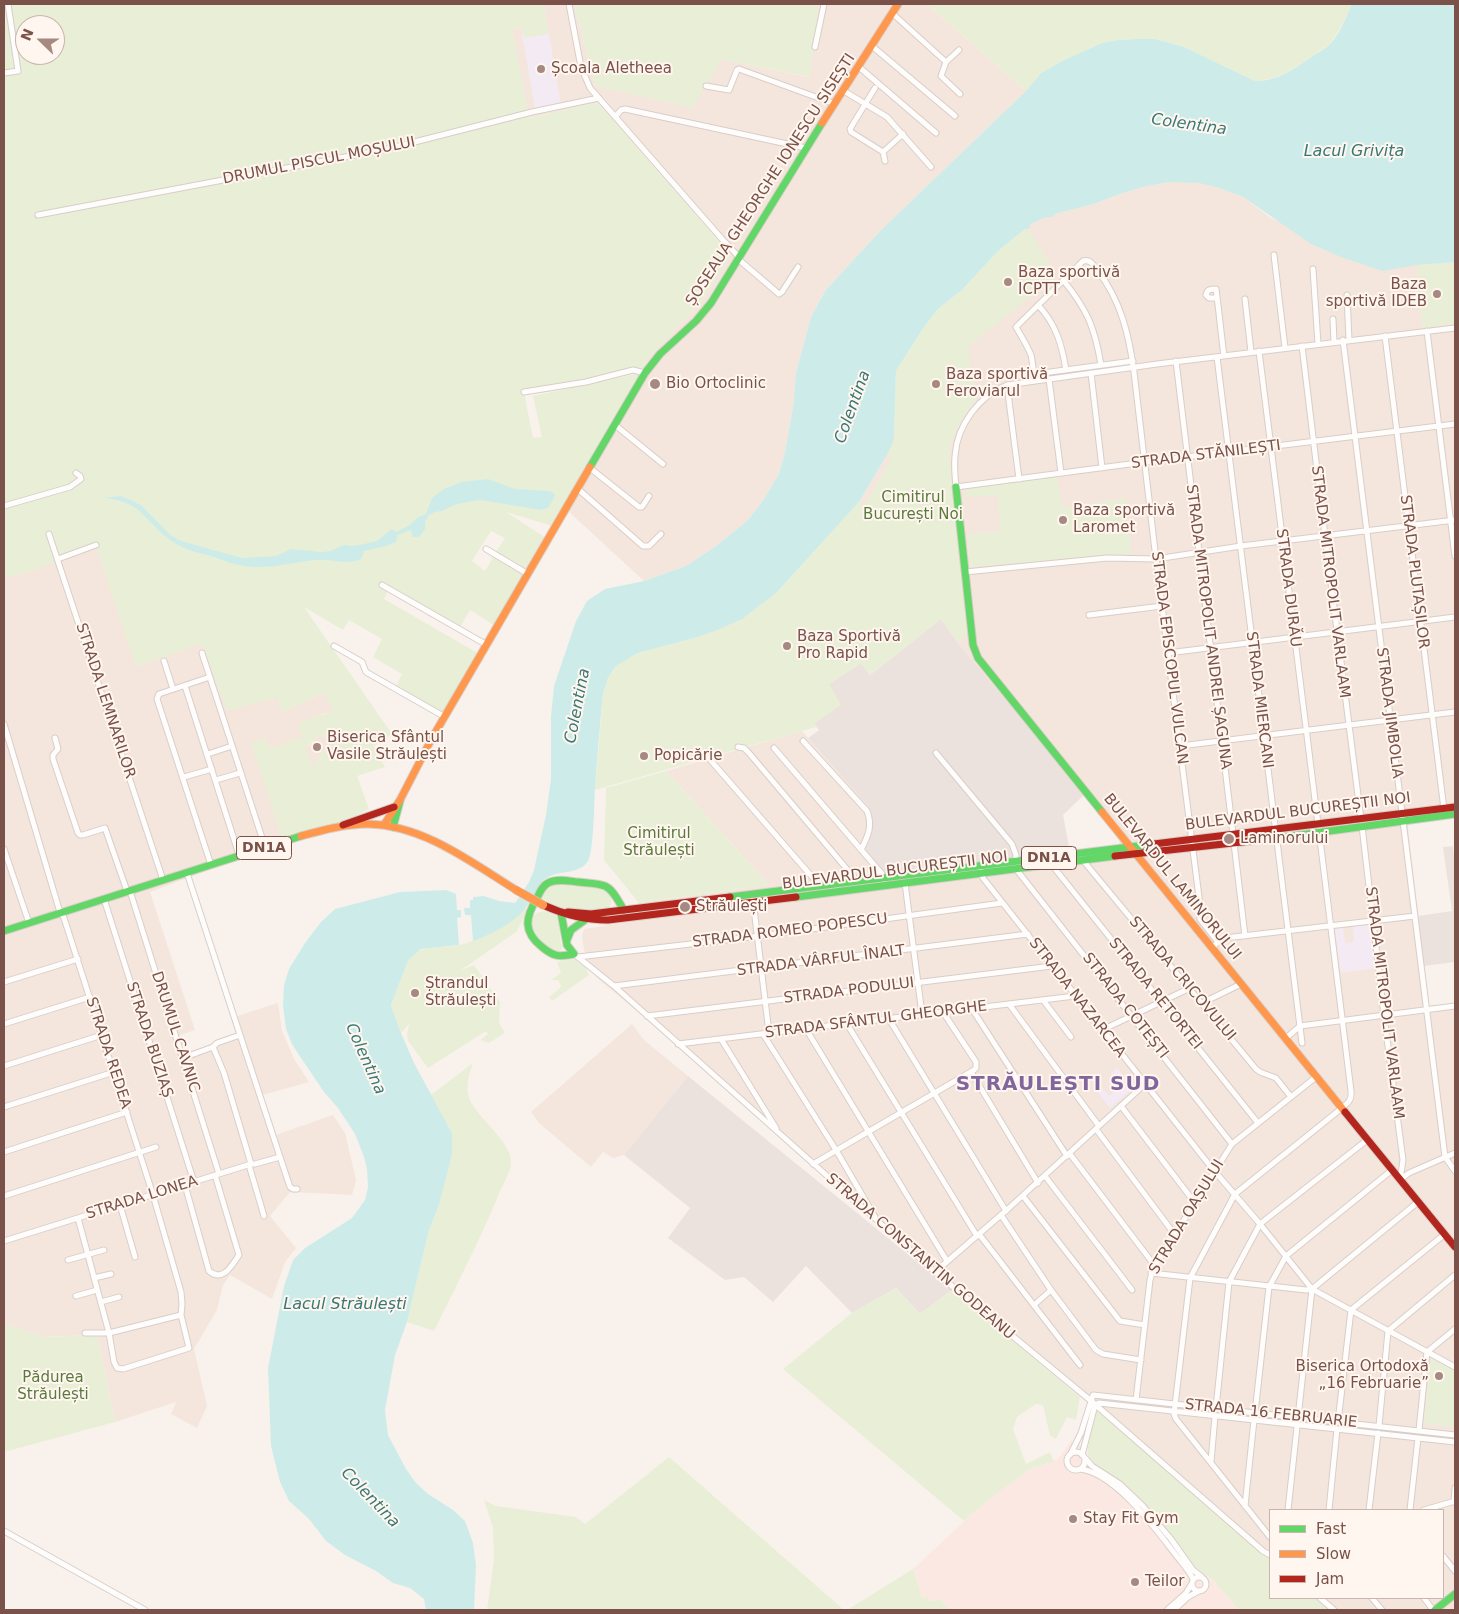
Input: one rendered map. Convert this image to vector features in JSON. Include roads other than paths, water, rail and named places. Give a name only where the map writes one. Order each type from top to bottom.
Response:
[{"type":"main road","name":"ȘOSEAUA GHEORGHE IONESCU SISEȘTI","points":[[393,827],[400,800],[417,765],[645,373],[654,361],[712,303],[806,148],[898,4]]},
{"type":"main road","name":"BULEVARDUL LAMINORULUI","points":[[956,487],[973,645],[978,658],[1455,1247]]},
{"type":"main road","name":"ȘOSEAUA GHEORGHE IONESCU SISEȘTI","points":[[384,825],[400,800]]},
{"type":"main road","points":[[342,825],[394,807]]},
{"type":"main road","name":"BULEVARDUL BUCUREȘTII NOI","points":[[1016,866],[1052,865],[1121,848],[1275,829],[1362,822],[1455,807]]},
{"type":"main road","name":"BULEVARDUL BUCUREȘTII NOI","points":[[1402,817],[1455,814]]},
{"type":"main road","name":"DN1A","points":[[4,931],[342,825],[367,824],[393,827]]},
{"type":"main road","name":"BULEVARDUL BUCUREȘTII NOI","points":[[393,827],[414,832],[432,840],[516,890],[561,913],[586,920],[601,921],[753,899],[1081,857],[1136,854],[1276,838],[1318,827]]},
{"type":"main road","points":[[1121,848],[1124,839]]},
{"type":"main road","name":"BULEVARDUL BUCUREȘTII NOI","points":[[546,906],[584,914],[610,912],[753,899],[857,881],[905,883],[981,870]]},
{"type":"main road","points":[[576,955],[552,955],[532,939],[529,934],[527,927],[528,917],[542,888],[550,882],[558,880],[606,886],[624,910]]},
{"type":"main road","points":[[610,912],[615,899]]},
{"type":"main road","points":[[561,913],[569,948],[576,955]]},
{"type":"main road","points":[[567,942],[571,930],[586,920]]},
{"type":"main road","points":[[1434,1610],[1455,1594]]},
{"type":"street","points":[[4,73],[18,71],[7,16],[8,4]]},
{"type":"street","points":[[569,4],[581,67],[587,82],[615,117],[738,258],[779,294],[798,267]]},
{"type":"street","points":[[815,47],[824,4]]},
{"type":"street","points":[[892,13],[946,62]]},
{"type":"street","points":[[872,46],[955,116]]},
{"type":"street","points":[[959,50],[946,62],[941,76],[960,94]]},
{"type":"street","points":[[858,68],[936,133]]},
{"type":"street","points":[[706,86],[729,90],[736,70],[740,69],[835,104]]},
{"type":"street","points":[[874,88],[867,105],[850,129],[851,132],[883,152],[885,161]]},
{"type":"street","points":[[844,91],[887,117],[931,167]]},
{"type":"street","name":"DRUMUL PISCUL MOȘULUI","points":[[38,215],[387,149],[532,112],[599,98]]},
{"type":"street","points":[[615,117],[623,109],[806,148]]},
{"type":"street","points":[[883,152],[903,134]]},
{"type":"street","points":[[1274,255],[1285,346]]},
{"type":"street","name":"STRADA EPISCOPUL VULCAN","points":[[1063,280],[1083,261],[1091,262],[1114,296],[1126,324],[1133,364],[1192,839],[1200,919]]},
{"type":"street","points":[[1313,269],[1318,344]]},
{"type":"street","points":[[1101,365],[1091,321],[1063,280],[1017,324],[1016,328],[1028,347],[1032,358],[1034,374],[1101,365],[1176,362],[1285,346],[1302,346],[1455,328]]},
{"type":"street","points":[[1347,295],[1349,340]]},
{"type":"street","points":[[1217,298],[1224,356]]},
{"type":"street","points":[[1245,299],[1252,352]]},
{"type":"street","points":[[1038,305],[1047,315],[1056,332],[1063,351],[1066,370]]},
{"type":"street","points":[[1333,319],[1334,342]]},
{"type":"street","points":[[1427,331],[1453,520],[1455,556]]},
{"type":"street","name":"STRADA PLUTAȘILOR","points":[[1385,336],[1444,809]]},
{"type":"street","name":"STRADA JIMBOLIA","points":[[1343,340],[1445,1157]]},
{"type":"street","name":"STRADA MITROPOLIT VARLAAM","points":[[1302,346],[1324,536],[1362,822],[1384,1016],[1403,1160],[1400,1180]]},
{"type":"street","name":"STRADA DURĂU","points":[[1259,351],[1351,1095],[1350,1101],[1342,1108]]},
{"type":"street","name":"STRADA MIERCANI","points":[[1217,357],[1302,1043]]},
{"type":"street","name":"STRADA MITROPOLIT ANDREI ȘAGUNA","points":[[1176,362],[1233,834]]},
{"type":"street","points":[[956,487],[956,447],[963,428],[981,401],[993,392],[1007,385],[1133,364]]},
{"type":"street","points":[[524,392],[586,382],[633,370],[645,373]]},
{"type":"street","points":[[1091,372],[1102,468]]},
{"type":"street","points":[[1049,379],[1061,473]]},
{"type":"street","points":[[1007,385],[1019,479]]},
{"type":"street","name":"STRADA STĂNILEȘTI","points":[[956,487],[1455,424]]},
{"type":"street","points":[[615,425],[663,464]]},
{"type":"street","points":[[590,468],[639,507],[642,507],[649,496]]},
{"type":"street","points":[[4,506],[70,487],[81,479],[76,473]]},
{"type":"street","points":[[578,489],[643,546],[649,546],[661,534]]},
{"type":"street","points":[[965,572],[1107,558],[1156,558],[1453,520]]},
{"type":"street","name":"STRADA LEMNARILOR","points":[[49,534],[163,880]]},
{"type":"street","points":[[58,559],[96,545]]},
{"type":"street","points":[[486,549],[528,574]]},
{"type":"street","points":[[382,585],[487,645]]},
{"type":"street","points":[[1089,615],[1162,606]]},
{"type":"street","points":[[1168,653],[1455,616]]},
{"type":"street","points":[[334,646],[362,662],[366,672],[445,717]]},
{"type":"street","points":[[202,653],[265,848]]},
{"type":"street","points":[[164,661],[173,689]]},
{"type":"street","points":[[210,677],[159,694],[157,699],[184,777],[211,865]]},
{"type":"street","points":[[185,686],[240,856]]},
{"type":"street","points":[[1180,746],[1455,712]]},
{"type":"street","name":"STRADA REDEA","points":[[4,724],[59,909],[62,912],[78,959],[153,1195],[181,1292],[181,1315],[189,1348],[119,1369],[116,1368],[114,1362],[109,1333]]},
{"type":"street","name":"DRUMUL CAVNIC","points":[[55,738],[58,749],[53,755],[53,759],[78,833],[84,835],[105,828],[128,891],[183,1058],[239,1255],[227,1272],[223,1274],[217,1275],[209,1271],[185,1185]]},
{"type":"street","points":[[803,741],[867,811],[870,828],[861,850]]},
{"type":"street","points":[[208,754],[232,746]]},
{"type":"street","points":[[738,747],[744,748],[749,753],[857,881]]},
{"type":"street","points":[[774,748],[882,874],[885,882]]},
{"type":"street","name":"STRADA COTEȘTI","points":[[936,753],[1007,837],[1014,849],[1016,866],[1232,1144]]},
{"type":"street","points":[[706,755],[820,886]]},
{"type":"street","points":[[184,777],[212,769]]},
{"type":"street","points":[[216,780],[240,773]]},
{"type":"street","points":[[1234,843],[1245,936]]},
{"type":"street","points":[[4,849],[29,923]]},
{"type":"street","name":"STRADA CRICOVULUI","points":[[1081,857],[1256,1069],[1276,1078],[1291,1097]]},
{"type":"street","name":"STRADA RETORTEI","points":[[1052,865],[1258,1123]]},
{"type":"street","name":"STRADA NAZARCEA","points":[[981,870],[983,878],[1075,996],[1312,1289]]},
{"type":"street","points":[[187,873],[290,1187],[297,1189]]},
{"type":"street","points":[[905,883],[922,1014]]},
{"type":"street","name":"STRADA BUZIAȘ","points":[[104,899],[194,1182]]},
{"type":"street","points":[[753,899],[766,1034],[876,1220]]},
{"type":"street","name":"STRADA ROMEO POPESCU","points":[[576,955],[757,936],[1002,903]]},
{"type":"street","points":[[1212,948],[1224,938],[1414,916]]},
{"type":"street","name":"BULEVARDUL LAMINORULUI","points":[[1200,919],[1218,942]]},
{"type":"street","name":"STRADA VÂRFUL ÎNALT","points":[[614,986],[1028,934]]},
{"type":"street","name":"STRADA CONSTANTIN GODEANU","points":[[576,955],[614,986],[935,1272],[1269,1554]]},
{"type":"street","points":[[4,982],[78,959]]},
{"type":"street","name":"STRADA PODULUI","points":[[646,1016],[1052,966]]},
{"type":"street","points":[[1202,1003],[1241,984]]},
{"type":"street","points":[[1102,1030],[1190,988]]},
{"type":"street","name":"STRADA SFÂNTUL GHEORGHE","points":[[678,1044],[1075,996]]},
{"type":"street","points":[[4,1024],[90,997]]},
{"type":"street","points":[[1043,1000],[1071,1037]]},
{"type":"street","points":[[1009,1004],[1175,1235]]},
{"type":"street","points":[[1285,1039],[1300,1026],[1455,1006]]},
{"type":"street","points":[[972,1009],[1068,1155],[1155,1266]]},
{"type":"street","points":[[813,1164],[869,1133],[976,1068],[976,1062],[943,1012]]},
{"type":"street","points":[[889,1019],[1006,1211]]},
{"type":"street","points":[[847,1024],[900,1113],[978,1235],[1080,1365]]},
{"type":"street","points":[[806,1029],[947,1261]]},
{"type":"street","points":[[4,1066],[102,1035]]},
{"type":"street","points":[[183,1058],[240,1035]]},
{"type":"street","points":[[721,1039],[780,1134]]},
{"type":"street","points":[[213,1047],[224,1073],[264,1216]]},
{"type":"street","points":[[4,1107],[114,1072]]},
{"type":"street","points":[[971,1072],[1038,1183]]},
{"type":"street","name":"STRADA OAȘULUI","points":[[1136,1400],[1152,1273],[1155,1266],[1232,1144],[1316,1077]]},
{"type":"street","points":[[935,1272],[1038,1183],[1145,1084]]},
{"type":"street","points":[[1122,1106],[1195,1203]]},
{"type":"street","points":[[1269,1536],[1176,1419],[1174,1412],[1190,1278],[1235,1194],[1342,1108]]},
{"type":"street","points":[[4,1152],[127,1112]]},
{"type":"street","points":[[1216,1408],[1229,1282],[1260,1224],[1367,1140]]},
{"type":"street","points":[[4,1196],[156,1148]]},
{"type":"street","points":[[1400,1180],[1409,1173],[1455,1153]]},
{"type":"street","name":"STRADA LONEA","points":[[4,1241],[250,1164],[280,1157]]},
{"type":"street","points":[[1445,1157],[1455,1170]]},
{"type":"street","points":[[1256,1413],[1270,1287],[1286,1256],[1392,1170]]},
{"type":"street","points":[[1045,1176],[1132,1290]]},
{"type":"street","points":[[1023,1196],[1120,1321],[1145,1325]]},
{"type":"street","points":[[1152,1273],[1270,1287],[1312,1289],[1418,1202]]},
{"type":"street","points":[[120,1205],[135,1257]]},
{"type":"street","points":[[1001,1216],[1051,1290],[1098,1352],[1141,1360]]},
{"type":"street","points":[[78,1218],[109,1333]]},
{"type":"street","points":[[1338,1422],[1351,1310],[1445,1234]]},
{"type":"street","points":[[68,1260],[104,1250]]},
{"type":"street","points":[[94,1278],[111,1274]]},
{"type":"street","points":[[1379,1426],[1388,1331],[1455,1275]]},
{"type":"street","points":[[1312,1289],[1455,1367]]},
{"type":"street","points":[[1288,1509],[1312,1289]]},
{"type":"street","points":[[76,1296],[97,1290]]},
{"type":"street","points":[[1034,1305],[1051,1290]]},
{"type":"street","points":[[101,1302],[118,1297]]},
{"type":"street","points":[[85,1333],[109,1333],[181,1315]]},
{"type":"street","points":[[1419,1430],[1427,1352],[1455,1329]]},
{"type":"street","name":"STRADA 16 FEBRUARIE","points":[[1455,1435],[1093,1395],[1092,1403],[1455,1442]]},
{"type":"street","points":[[1092,1403],[1081,1433],[1067,1461],[1069,1467],[1073,1470],[1087,1470],[1099,1476],[1123,1494],[1159,1533],[1189,1572],[1193,1588],[1198,1592]]},
{"type":"street","points":[[1080,1469],[1084,1466],[1083,1456],[1092,1403]]},
{"type":"street","points":[[1211,1463],[1215,1416]]},
{"type":"street","points":[[1245,1506],[1254,1420]]},
{"type":"street","points":[[1329,1509],[1337,1429]]},
{"type":"street","points":[[1369,1509],[1378,1433]]},
{"type":"street","points":[[1410,1509],[1418,1438]]},
{"type":"street","points":[[1070,1455],[1074,1452],[1083,1456],[1092,1466],[1120,1484],[1143,1506],[1171,1539],[1192,1570],[1205,1580],[1206,1585],[1203,1590],[1188,1598],[1174,1610]]},
{"type":"street","points":[[1428,1509],[1455,1502],[1455,1488]]},
{"type":"street","points":[[4,1530],[145,1610]]},
{"type":"street","points":[[1444,1557],[1455,1571]]},
{"type":"street","points":[[1167,1610],[1186,1593],[1197,1577],[1202,1577]]},
{"type":"street","points":[[1321,1599],[1334,1610]]},
{"type":"street","points":[[1373,1599],[1382,1610]]},
{"type":"street","points":[[1425,1599],[1434,1610]]},
{"type":"water","name":"Lacul Grivița","points":[[1352,4],[1455,4],[1455,262],[1417,265],[1382,271],[1311,244],[1243,197],[1198,183],[1169,182],[1143,187],[1094,204],[1055,214],[1053,217],[1046,217],[1031,224],[1029,229],[1025,229],[997,252],[963,289],[938,309],[924,327],[896,371],[894,439],[887,455],[859,502],[777,592],[742,619],[694,638],[638,653],[616,666],[608,678],[603,693],[593,837],[588,861],[579,869],[554,874],[544,880],[527,906],[516,918],[510,923],[473,941],[471,915],[465,915],[464,908],[470,908],[470,900],[473,900],[473,897],[484,896],[499,901],[515,903],[529,882],[534,870],[546,815],[551,779],[551,716],[554,686],[576,621],[587,601],[605,589],[644,581],[686,566],[716,546],[747,521],[762,502],[779,474],[793,407],[796,373],[811,317],[825,291],[881,230],[1026,91],[1041,73],[1062,61],[1102,43],[1118,40],[1156,39],[1184,47],[1255,81],[1272,79],[1300,65],[1328,46],[1340,30]]},
{"type":"water","points":[[488,479],[515,489],[549,491],[554,493],[555,496],[548,508],[541,510],[481,500],[454,505],[429,515],[425,522],[425,529],[418,537],[413,537],[411,530],[398,535],[396,542],[364,551],[361,559],[356,561],[316,560],[268,567],[249,567],[230,563],[184,548],[165,536],[143,514],[128,504],[102,498],[121,496],[133,501],[142,506],[170,535],[181,541],[242,558],[276,556],[291,549],[330,551],[344,545],[353,546],[377,541],[392,529],[396,532],[410,525],[418,517],[426,514],[432,498],[444,489],[461,482]]},
{"type":"water","name":"Lacul Străulești","points":[[446,890],[456,894],[457,910],[461,910],[461,917],[457,918],[459,945],[421,949],[408,960],[391,1005],[414,1063],[452,1133],[452,1155],[439,1205],[429,1230],[407,1322],[395,1355],[385,1410],[388,1435],[406,1469],[416,1483],[465,1521],[473,1543],[476,1565],[474,1610],[426,1610],[424,1599],[410,1588],[393,1583],[376,1571],[345,1555],[326,1541],[309,1519],[289,1501],[280,1482],[271,1446],[268,1368],[284,1286],[293,1260],[305,1248],[352,1218],[365,1200],[368,1187],[367,1169],[355,1134],[301,1058],[292,1044],[286,1029],[283,1006],[284,985],[289,969],[321,922],[335,909],[400,892]]},
{"type":"place","name":"Școala Aletheea","points":[[541,69]]},
{"type":"place","name":"Baza sportivă ICPTT","points":[[1008,282]]},
{"type":"place","name":"Baza sportivă IDEB","points":[[1437,294]]},
{"type":"place","name":"Bio Ortoclinic","points":[[655,384]]},
{"type":"place","name":"Baza sportivă Feroviarul","points":[[936,384]]},
{"type":"place","name":"Baza sportivă Laromet","points":[[1063,520]]},
{"type":"place","name":"Baza Sportivă Pro Rapid","points":[[787,646]]},
{"type":"place","name":"Biserica Sfântul Vasile Străulești","points":[[317,747]]},
{"type":"place","name":"Popicărie","points":[[644,756]]},
{"type":"place","name":"Laminorului","points":[[1229,839]]},
{"type":"place","name":"Străulești","points":[[685,907]]},
{"type":"place","name":"Ștrandul Străulești","points":[[415,993]]},
{"type":"place","name":"Biserica Ortodoxă „16 Februarie”","points":[[1439,1376]]},
{"type":"place","name":"Stay Fit Gym","points":[[1073,1519]]},
{"type":"place","name":"Teilor","points":[[1135,1582]]},
{"type":"district","name":"STRĂULEȘTI SUD","points":[[1058,1085]]},
{"type":"water label","name":"Colentina","points":[[1189,125]]},
{"type":"water label","name":"Colentina","points":[[853,407]]},
{"type":"water label","name":"Colentina","points":[[578,706]]},
{"type":"water label","name":"Colentina","points":[[365,1059]]},
{"type":"water label","name":"Colentina","points":[[370,1498]]},
{"type":"park label","name":"Cimitirul București Noi","points":[[913,506]]},
{"type":"park label","name":"Cimitirul Străulești","points":[[659,842]]},
{"type":"park label","name":"Pădurea Străulești","points":[[53,1386]]}]
